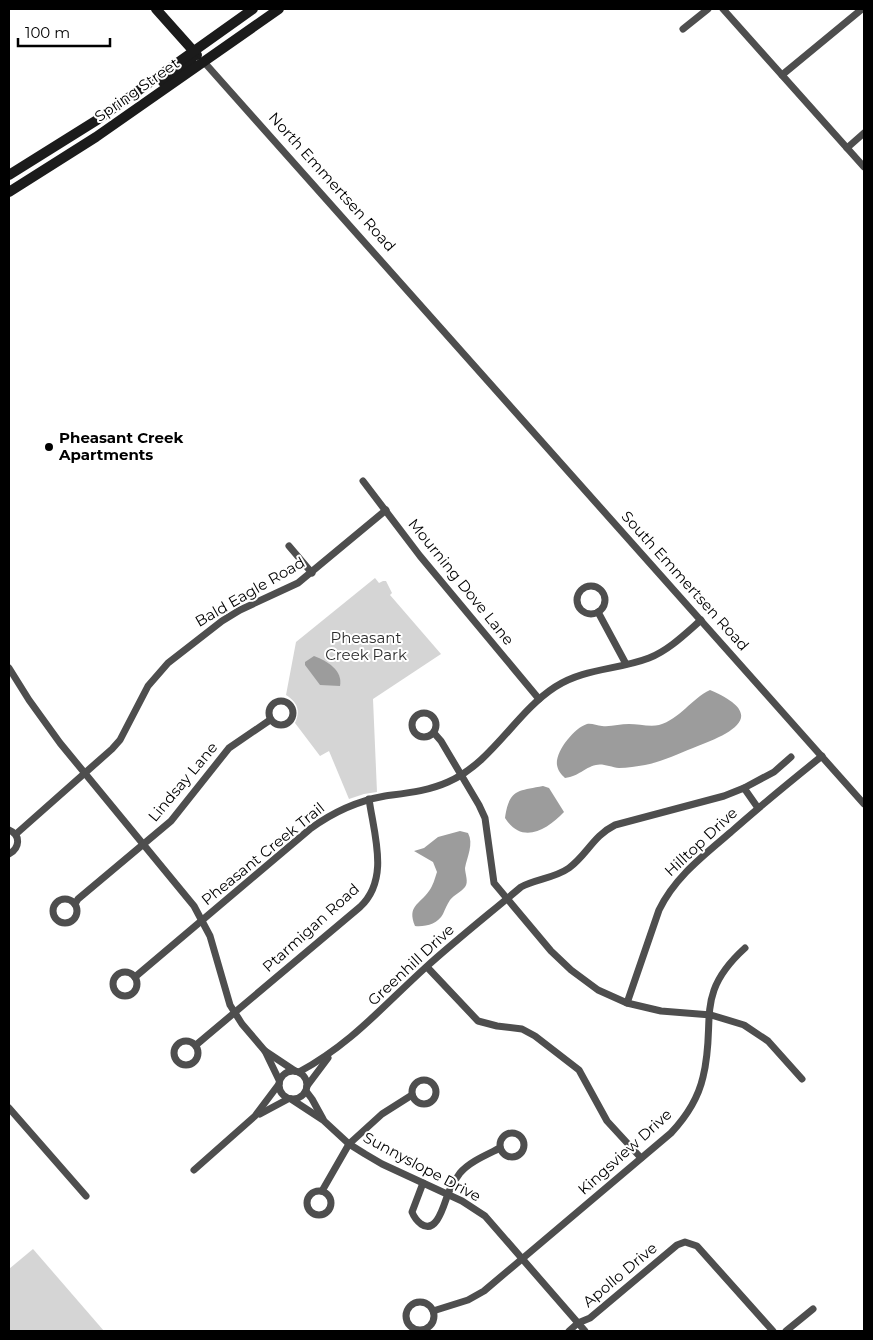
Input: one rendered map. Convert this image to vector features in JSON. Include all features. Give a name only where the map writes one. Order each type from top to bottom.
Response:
[{"type":"main road","name":"North Emmertsen Road","points":[[156,9],[204,62]]},
{"type":"main road","name":"Spring Street","points":[[9,175],[97,120],[253,9]]},
{"type":"main road","points":[[204,62],[204,55],[209,49],[251,17],[257,9]]},
{"type":"main road","name":"Spring Street","points":[[9,192],[96,138],[204,62],[268,12],[280,9]]},
{"type":"main road","points":[[140,106],[144,97],[191,62],[194,51]]},
{"type":"main road","points":[[132,95],[140,106]]},
{"type":"street","points":[[683,29],[708,9]]},
{"type":"street","points":[[723,9],[864,167]]},
{"type":"street","points":[[782,75],[862,9]]},
{"type":"street","name":"North Emmertsen Road","points":[[204,62],[485,376]]},
{"type":"street","points":[[847,148],[864,134]]},
{"type":"street","name":"South Emmertsen Road","points":[[485,376],[864,804]]},
{"type":"street","name":"Mourning Dove Lane","points":[[363,481],[420,556],[539,699]]},
{"type":"street","name":"Bald Eagle Road","points":[[16,834],[85,775],[119,741],[148,686],[168,663],[222,621],[240,610],[298,583],[386,510]]},
{"type":"street","points":[[289,546],[312,573]]},
{"type":"street","points":[[591,586],[602,592],[605,600],[598,612],[594,614],[584,612],[578,606],[577,597],[582,589],[591,586]]},
{"type":"street","points":[[598,612],[626,664]]},
{"type":"street","name":"Pheasant Creek Trail","points":[[135,977],[320,822],[347,807],[369,799],[423,790],[462,776],[478,763],[539,699],[557,686],[586,673],[646,659],[661,652],[701,620]]},
{"type":"street","points":[[9,668],[29,700],[85,775],[185,894],[203,920],[215,952],[227,995],[235,1013],[265,1051],[279,1082],[282,1094],[289,1099]]},
{"type":"street","name":"Lindsay Lane","points":[[75,904],[78,899],[144,845],[181,810],[229,748],[270,720]]},
{"type":"street","points":[[434,733],[441,741],[485,818],[494,883],[552,951],[571,970],[598,990],[627,1003],[660,1011],[708,1014],[732,1020],[756,1032],[777,1050],[802,1079]]},
{"type":"street","name":"Hilltop Drive","points":[[627,1003],[659,910],[672,888],[688,868],[822,756]]},
{"type":"street","name":"Greenhill Drive","points":[[307,1088],[318,1069],[334,1051],[380,1013],[427,967],[521,887],[536,880],[555,876],[568,869],[603,831],[615,825],[724,796],[774,772],[791,757]]},
{"type":"street","points":[[744,788],[758,808]]},
{"type":"street","name":"Ptarmigan Road","points":[[196,1045],[370,897],[376,883],[378,869],[369,799]]},
{"type":"street","points":[[9,830],[16,834],[18,838],[15,850],[9,854]]},
{"type":"street","name":"Kingsview Drive","points":[[434,1311],[468,1300],[484,1291],[671,1133],[681,1122],[696,1099],[704,1076],[708,1014],[712,993],[731,961],[745,948]]},
{"type":"street","points":[[427,967],[478,1021],[522,1030],[535,1036],[578,1070],[607,1121],[641,1158]]},
{"type":"street","points":[[255,1116],[289,1099],[299,1098],[307,1088],[305,1078],[265,1051]]},
{"type":"street","name":"Greenhill Drive","points":[[297,1071],[334,1051]]},
{"type":"street","points":[[194,1170],[255,1116],[284,1074],[297,1071]]},
{"type":"street","name":"Sunnyslope Drive","points":[[307,1088],[323,1120]]},
{"type":"street","points":[[322,1191],[349,1144],[378,1117],[412,1095]]},
{"type":"street","name":"Sunnyslope Drive","points":[[289,1099],[323,1120],[349,1144],[382,1164],[468,1204],[485,1216],[585,1331]]},
{"type":"street","points":[[9,1108],[86,1196]]},
{"type":"street","points":[[423,1183],[412,1212],[418,1222],[430,1227],[440,1215],[453,1182],[461,1171],[475,1161],[500,1148]]},
{"type":"street","name":"Apollo Drive","points":[[569,1331],[578,1323],[590,1318],[677,1245],[690,1242],[697,1246],[773,1331]]},
{"type":"street","points":[[786,1331],[813,1309]]},
{"type":"green space","name":"Pheasant Creek Park","points":[[375,578],[379,583],[386,581],[392,593],[390,595],[441,654],[373,699],[377,792],[349,799],[329,751],[320,756],[295,723],[298,710],[293,700],[286,695],[296,642]]},
{"type":"green space","points":[[33,1249],[104,1331],[9,1331],[9,1269]]},
{"type":"shaded area","points":[[314,656],[329,663],[337,671],[340,686],[320,685],[305,665],[305,662]]},
{"type":"shaded area","points":[[710,690],[728,699],[738,708],[741,716],[738,724],[720,737],[669,758],[645,765],[619,768],[598,765],[565,778],[559,771],[557,760],[562,747],[571,735],[582,726],[587,724],[600,726],[629,724],[659,725],[679,714],[697,698]]},
{"type":"shaded area","points":[[543,786],[549,788],[564,812],[542,829],[527,833],[519,831],[505,818],[509,801],[516,793]]},
{"type":"shaded area","points":[[460,831],[468,833],[470,837],[470,850],[465,868],[466,885],[450,900],[438,920],[427,925],[415,926],[413,910],[430,889],[437,872],[433,862],[414,851],[424,848],[438,837]]},
{"type":"place","name":"Pheasant Creek Apartments","points":[[49,447]]}]
